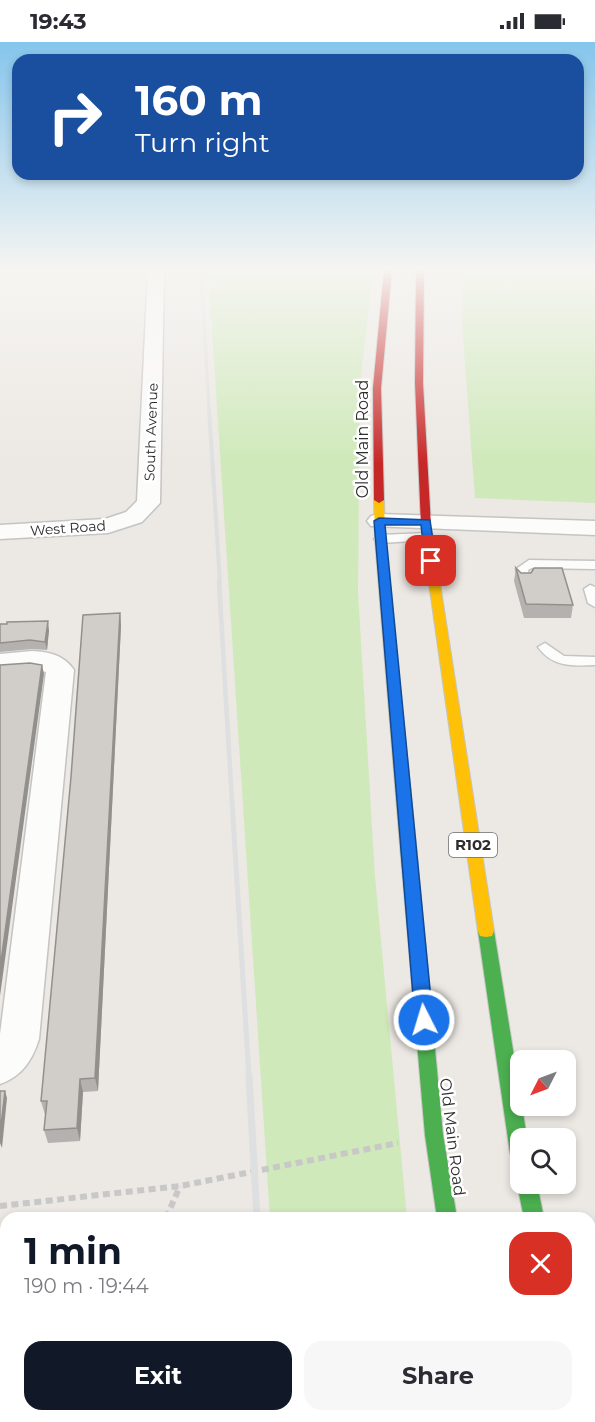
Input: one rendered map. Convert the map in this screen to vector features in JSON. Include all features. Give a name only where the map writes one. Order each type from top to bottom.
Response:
[{"type":"main road","name":"Old Main Road","points":[[382,334],[377,388],[380,530],[434,1135],[446,1212]]},
{"type":"main road","name":"R102","points":[[419,334],[419,383],[426,530],[516,1128]]},
{"type":"main road","points":[[529,1194],[533,1212]]},
{"type":"street","name":"South Avenue","points":[[134,517],[148,503],[150,485],[154,334]]},
{"type":"street","name":"West Road","points":[[0,532],[108,526],[134,517]]},
{"type":"street","points":[[380,530],[595,528]]},
{"type":"street","points":[[426,530],[595,542]]},
{"type":"street","points":[[0,663],[45,661],[57,665],[60,670],[19,1039],[15,1051],[0,1066]]},
{"type":"lane","points":[[525,581],[521,571],[529,564],[595,565]]},
{"type":"lane","points":[[590,589],[595,603]]},
{"type":"lane","points":[[545,647],[550,656],[561,660],[595,661]]},
{"type":"path","points":[[0,1206],[180,1186],[434,1135]]},
{"type":"path","points":[[169,1212],[180,1186]]},
{"type":"green space","points":[[212,334],[366,334],[360,384],[358,592],[375,877],[406,1212],[270,1212]]},
{"type":"green space","points":[[463,334],[595,334],[595,503],[475,498]]},
{"type":"building","points":[[516,568],[521,573],[531,573],[534,568],[562,568],[573,605],[526,604]]},
{"type":"building","points":[[120,613],[95,1078],[80,1079],[77,1128],[44,1130],[47,1101],[41,1101],[71,777],[83,615]]},
{"type":"building","points":[[48,621],[45,642],[30,640],[0,643],[0,624]]},
{"type":"building","points":[[30,663],[42,665],[0,968],[0,665]]},
{"type":"building","points":[[0,1091],[5,1091],[0,1134]]},
{"type":"railway","points":[[205,334],[209,409]]},
{"type":"railway","points":[[209,408],[220,583]]},
{"type":"railway","points":[[219,582],[232,802]]},
{"type":"railway","points":[[232,801],[249,1077]]},
{"type":"railway","points":[[249,1076],[257,1212]]},
{"type":"traffic: fast","points":[[408,845],[434,1135],[446,1212]]},
{"type":"traffic: fast","points":[[486,931],[516,1128]]},
{"type":"traffic: fast","points":[[529,1194],[533,1212]]},
{"type":"traffic: slow","points":[[379,500],[380,539],[408,845]]},
{"type":"traffic: slow","points":[[426,526],[486,931]]},
{"type":"traffic: jam","points":[[379,500],[377,388],[382,334]]},
{"type":"traffic: jam","points":[[419,334],[419,383],[426,526]]},
{"type":"route","points":[[424,1020],[379,521],[426,522],[431,561]]}]
